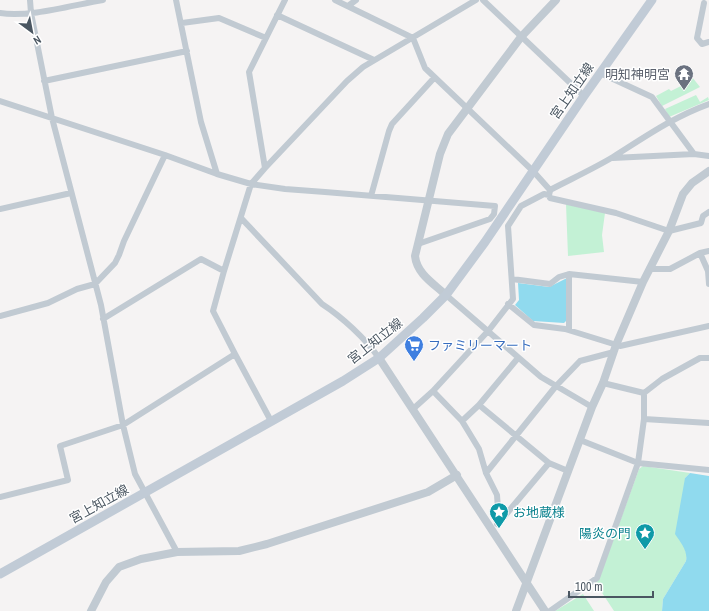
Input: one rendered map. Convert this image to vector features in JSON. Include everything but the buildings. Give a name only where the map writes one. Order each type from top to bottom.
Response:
[{"type":"main road","name":"宮上知立線","points":[[0,574],[343,381],[379,358],[446,295],[485,242],[584,96],[652,0]]},
{"type":"street","points":[[30,0],[31,13],[52,118],[104,319],[123,425],[135,474],[177,552]]},
{"type":"street","points":[[0,13],[31,13],[103,0]]},
{"type":"street","points":[[176,0],[182,23],[201,122],[217,174]]},
{"type":"street","points":[[265,168],[249,72],[285,0]]},
{"type":"street","points":[[335,0],[414,38],[424,68],[533,171],[550,192],[550,198],[616,213],[669,231],[700,224],[703,216],[709,212]]},
{"type":"street","points":[[348,6],[356,0]]},
{"type":"street","points":[[271,421],[213,311],[251,184],[347,81],[363,66],[414,38],[476,0]]},
{"type":"street","points":[[483,0],[584,96]]},
{"type":"street","points":[[556,0],[521,37],[448,134],[440,154],[415,256],[417,267],[423,275],[489,330],[518,358],[541,377],[592,407]]},
{"type":"street","points":[[705,2],[697,38],[702,44],[709,42]]},
{"type":"street","points":[[277,15],[374,60]]},
{"type":"street","points":[[182,23],[219,18],[266,38]]},
{"type":"street","points":[[44,81],[187,51]]},
{"type":"street","points":[[600,73],[652,97],[694,154]]},
{"type":"street","points":[[370,196],[388,131],[392,124],[434,78]]},
{"type":"street","points":[[0,101],[251,184],[298,191],[495,206],[494,214],[490,219],[418,244]]},
{"type":"street","points":[[413,409],[434,391],[489,330],[513,299],[508,226],[521,206],[550,192],[611,158],[669,121],[709,104]]},
{"type":"street","points":[[611,158],[694,154],[709,156]]},
{"type":"street","points":[[0,316],[48,303],[77,289],[95,284],[115,263],[120,255],[124,241],[165,156]]},
{"type":"street","points":[[516,611],[592,407],[643,282],[669,231],[683,194],[692,183],[709,171]]},
{"type":"street","points":[[0,209],[71,193]]},
{"type":"street","points":[[241,218],[322,304],[334,312],[379,358],[546,611]]},
{"type":"street","points":[[649,269],[670,269],[700,253],[709,251]]},
{"type":"street","points":[[700,253],[708,271],[709,284]]},
{"type":"street","points":[[104,319],[201,259],[224,271]]},
{"type":"street","points":[[512,279],[550,284],[559,277],[569,274],[643,282]]},
{"type":"street","points":[[569,274],[569,330]]},
{"type":"street","points":[[508,304],[534,325],[569,330],[615,349]]},
{"type":"street","points":[[486,473],[556,386],[580,361],[620,346],[709,326]]},
{"type":"street","points":[[0,497],[68,480],[60,446],[123,425],[235,354]]},
{"type":"street","points":[[462,422],[479,405],[518,358]]},
{"type":"street","points":[[644,394],[662,379],[700,358],[709,358]]},
{"type":"street","points":[[603,383],[644,394]]},
{"type":"street","points":[[434,391],[462,422],[479,449],[486,473],[497,495],[499,523]]},
{"type":"street","points":[[550,611],[597,578],[638,463],[644,419],[644,394]]},
{"type":"street","points":[[479,405],[549,463],[568,471]]},
{"type":"street","points":[[644,419],[709,423]]},
{"type":"street","points":[[580,440],[638,463],[709,470]]},
{"type":"street","points":[[491,528],[499,523],[549,463]]},
{"type":"street","points":[[90,611],[106,582],[119,567],[141,559],[177,552],[238,551],[267,544],[428,492],[457,475]]},
{"type":"green space","points":[[692,77],[700,87],[662,106],[656,96],[669,89],[671,91],[687,83],[687,80]]},
{"type":"green space","points":[[696,95],[700,102],[708,97],[709,100],[669,117],[665,109]]},
{"type":"green space","points":[[566,204],[605,213],[602,235],[604,252],[568,256]]},
{"type":"green space","points":[[643,466],[690,473],[685,478],[686,561],[663,599],[662,611],[614,611],[595,582],[599,579],[639,469]]},
{"type":"green space","points":[[583,594],[594,611],[555,611]]},
{"type":"water","points":[[567,278],[566,321],[564,323],[533,321],[515,305],[519,300],[518,283],[549,287]]},
{"type":"water","points":[[690,473],[709,476],[709,611],[662,611],[663,599],[686,561],[685,550],[675,534],[685,478]]},
{"type":"place","name":"明知神明宮","points":[[684,91]]},
{"type":"place","name":"ファミリーマート","points":[[414,362]]},
{"type":"place","name":"お地蔵様","points":[[499,529]]},
{"type":"place","name":"陽炎の門","points":[[645,550]]}]
